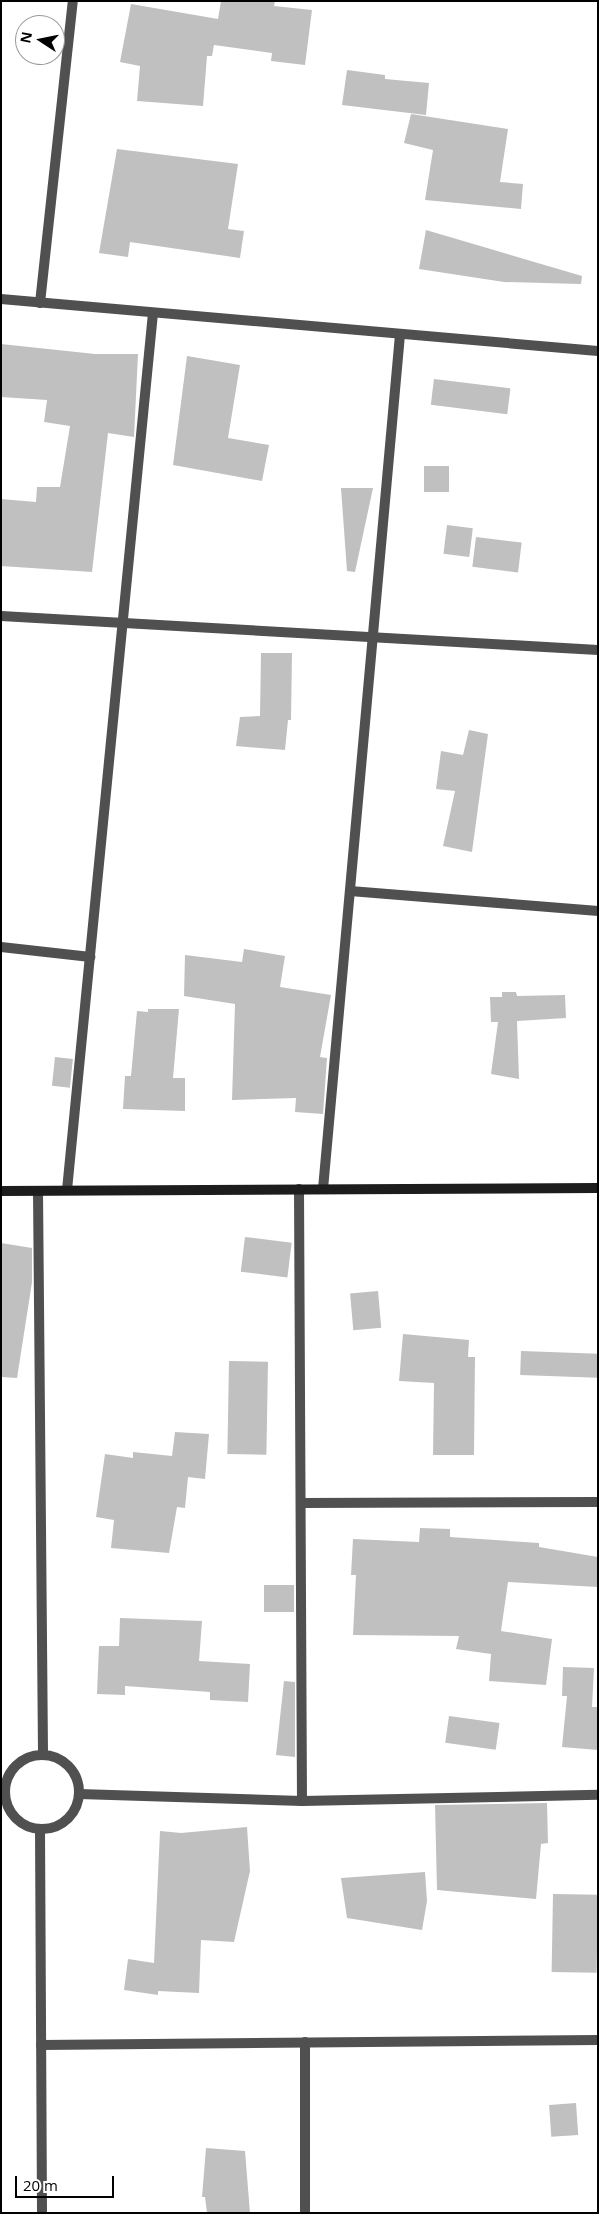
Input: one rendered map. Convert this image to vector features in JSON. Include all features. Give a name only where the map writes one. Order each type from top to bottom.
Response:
[{"type":"street","points":[[40,303],[73,1]]},
{"type":"street","points":[[1,299],[598,352]]},
{"type":"street","points":[[67,1190],[154,313]]},
{"type":"street","points":[[323,1190],[400,334]]},
{"type":"street","points":[[1,616],[598,650]]},
{"type":"street","points":[[350,891],[598,910]]},
{"type":"street","points":[[1,947],[90,957]]},
{"type":"street","points":[[1,1191],[598,1188]]},
{"type":"street","points":[[300,1189],[302,1801]]},
{"type":"street","points":[[38,1191],[43,1754]]},
{"type":"street","points":[[301,1503],[598,1502]]},
{"type":"street","points":[[43,1754],[58,1758],[69,1766],[77,1779],[79,1794],[67,1820],[54,1827],[40,1829],[26,1826],[14,1817],[6,1805],[3,1790],[8,1776],[16,1764],[29,1756],[43,1754]]},
{"type":"street","points":[[79,1794],[302,1801],[598,1795]]},
{"type":"street","points":[[40,1829],[42,2213]]},
{"type":"street","points":[[41,2045],[598,2040]]},
{"type":"street","points":[[305,2213],[306,2042]]},
{"type":"building","points":[[221,1],[275,1],[274,6],[312,10],[305,65],[271,61],[272,53],[214,45],[212,56],[207,56],[203,106],[137,101],[140,66],[120,62],[131,4],[218,19]]},
{"type":"building","points":[[347,70],[385,75],[385,79],[429,83],[426,115],[342,105]]},
{"type":"building","points":[[411,114],[508,129],[500,182],[523,184],[521,209],[425,200],[433,150],[404,143]]},
{"type":"building","points":[[117,149],[238,164],[228,229],[244,231],[240,258],[130,242],[128,257],[99,253]]},
{"type":"building","points":[[426,230],[582,276],[581,284],[504,282],[419,269]]},
{"type":"building","points":[[1,344],[95,354],[138,354],[134,437],[108,433],[92,572],[1,566],[1,499],[36,502],[37,487],[60,487],[70,426],[44,422],[47,400],[1,397]]},
{"type":"building","points":[[187,356],[240,365],[228,438],[269,445],[262,481],[173,465]]},
{"type":"building","points":[[434,379],[510,388],[507,414],[431,405]]},
{"type":"building","points":[[424,466],[449,466],[449,492],[424,492]]},
{"type":"building","points":[[341,488],[373,488],[355,572],[347,571]]},
{"type":"building","points":[[447,525],[473,528],[469,557],[443,554]]},
{"type":"building","points":[[476,537],[522,543],[518,572],[472,567]]},
{"type":"building","points":[[261,653],[292,653],[291,720],[288,720],[285,750],[236,746],[240,717],[260,716]]},
{"type":"building","points":[[469,730],[488,734],[472,852],[443,846],[455,791],[436,789],[441,751],[463,755]]},
{"type":"building","points":[[244,949],[285,956],[280,987],[331,995],[320,1057],[327,1058],[323,1114],[295,1112],[296,1098],[232,1100],[235,1004],[184,996],[185,955],[242,962]]},
{"type":"building","points":[[502,992],[516,992],[517,996],[565,995],[566,1018],[517,1021],[519,1079],[491,1074],[498,1022],[491,1022],[490,997],[502,997]]},
{"type":"building","points":[[148,1009],[179,1009],[173,1078],[185,1078],[185,1111],[123,1109],[125,1076],[131,1076],[137,1011],[148,1012]]},
{"type":"building","points":[[55,1057],[73,1059],[70,1088],[52,1086]]},
{"type":"building","points":[[245,1237],[292,1243],[287,1277],[241,1272]]},
{"type":"building","points":[[1,1243],[32,1248],[32,1282],[17,1378],[1,1377]]},
{"type":"building","points":[[378,1291],[381,1328],[353,1330],[350,1293]]},
{"type":"building","points":[[403,1334],[469,1340],[468,1357],[475,1357],[474,1455],[433,1455],[434,1383],[399,1381]]},
{"type":"building","points":[[521,1351],[598,1354],[597,1378],[520,1375]]},
{"type":"building","points":[[229,1361],[268,1362],[266,1455],[227,1454]]},
{"type":"building","points":[[175,1432],[209,1434],[205,1479],[188,1477],[185,1508],[177,1507],[169,1553],[111,1548],[114,1520],[96,1517],[105,1454],[133,1458],[133,1452],[172,1456]]},
{"type":"building","points":[[420,1528],[450,1529],[450,1537],[539,1543],[539,1547],[598,1557],[598,1587],[508,1582],[501,1631],[552,1639],[546,1685],[489,1681],[491,1654],[456,1649],[459,1636],[353,1635],[356,1575],[351,1575],[353,1539],[419,1542]]},
{"type":"building","points":[[264,1585],[294,1585],[294,1612],[264,1612]]},
{"type":"building","points":[[120,1618],[202,1621],[199,1661],[250,1664],[248,1702],[210,1700],[210,1692],[125,1686],[125,1695],[97,1694],[99,1646],[119,1646]]},
{"type":"building","points":[[563,1667],[594,1668],[592,1707],[598,1707],[598,1750],[562,1747],[567,1696],[562,1696]]},
{"type":"building","points":[[284,1681],[295,1682],[295,1757],[276,1755]]},
{"type":"building","points":[[449,1716],[500,1723],[496,1750],[445,1743]]},
{"type":"building","points":[[547,1803],[548,1843],[541,1844],[536,1899],[437,1890],[435,1805]]},
{"type":"building","points":[[247,1827],[250,1871],[234,1942],[201,1940],[199,1993],[158,1991],[158,1995],[124,1990],[128,1959],[154,1963],[160,1831],[181,1833]]},
{"type":"building","points":[[425,1872],[427,1901],[422,1930],[347,1918],[341,1878]]},
{"type":"building","points":[[553,1894],[598,1895],[597,1973],[552,1972]]},
{"type":"building","points":[[576,2103],[578,2135],[551,2137],[549,2105]]},
{"type":"building","points":[[206,2148],[245,2151],[250,2213],[207,2213],[205,2197],[202,2197]]}]
